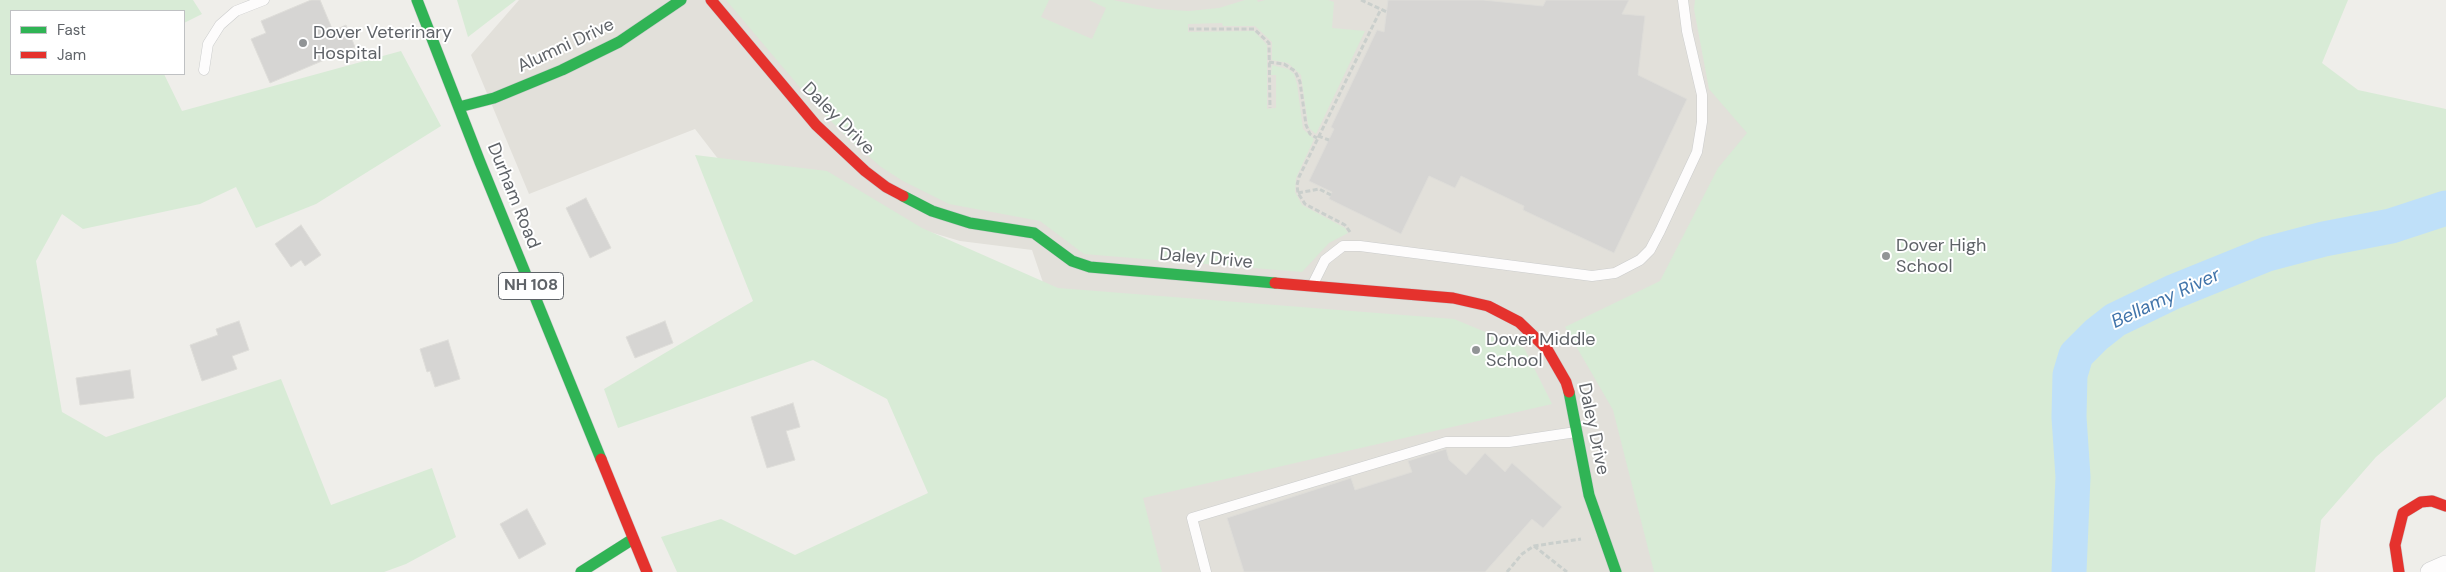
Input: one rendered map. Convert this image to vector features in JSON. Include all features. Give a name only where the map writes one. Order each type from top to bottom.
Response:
[{"type":"street","name":"Durham Road","points":[[417,0],[647,572]]},
{"type":"street","name":"Alumni Drive","points":[[459,107],[494,98],[570,66],[619,42],[681,0]]},
{"type":"street","name":"Daley Drive","points":[[711,0],[780,85],[828,136],[865,171],[886,187],[932,211],[970,223],[1034,233],[1072,261],[1090,267],[1462,299],[1488,306],[1504,313],[1534,334],[1558,365],[1572,401],[1589,495],[1616,572]]},
{"type":"street","points":[[2399,572],[2395,545],[2398,526],[2403,513],[2421,502],[2432,501],[2446,506]]},
{"type":"street","points":[[580,572],[633,539]]},
{"type":"street","points":[[2430,572],[2446,565]]},
{"type":"lane","points":[[204,70],[208,44],[220,25],[236,11],[264,0]]},
{"type":"lane","points":[[1312,285],[1326,260],[1343,246],[1592,276],[1615,273],[1640,260],[1650,250],[1697,152],[1702,122],[1702,95],[1687,31],[1683,0]]},
{"type":"lane","points":[[1206,572],[1192,518],[1446,442],[1509,442],[1577,432]]},
{"type":"path","points":[[1361,0],[1387,12]]},
{"type":"path","points":[[1355,246],[1351,233],[1345,225],[1310,208],[1298,193],[1299,177],[1381,9]]},
{"type":"path","points":[[1189,29],[1254,29],[1269,43],[1270,108]]},
{"type":"path","points":[[1269,62],[1284,64],[1295,71],[1300,82],[1307,129],[1318,137],[1328,140]]},
{"type":"path","points":[[1298,193],[1319,190],[1330,195]]},
{"type":"path","points":[[1507,572],[1522,554],[1534,546],[1584,538]]},
{"type":"path","points":[[1534,546],[1567,572]]},
{"type":"shaded area","name":"Dover High School","points":[[519,0],[2324,0],[1831,572],[1144,572],[1118,504],[1032,250],[960,241],[923,230],[845,323],[695,129],[529,194],[471,55]]},
{"type":"green space","points":[[0,0],[193,0],[202,14],[185,22],[185,10],[10,10],[10,75],[164,75],[182,111],[401,51],[441,126],[316,204],[256,228],[236,187],[200,204],[83,229],[62,214],[36,261],[62,412],[106,437],[281,379],[331,505],[432,468],[456,537],[406,564],[384,572],[0,572]]},
{"type":"green space","points":[[457,0],[516,0],[468,37]]},
{"type":"green space","points":[[726,0],[1049,0],[1041,17],[1092,39],[1106,8],[1089,0],[1113,0],[1157,9],[1189,11],[1219,8],[1245,0],[1257,0],[1258,2],[1265,0],[1328,0],[1334,2],[1332,28],[1365,31],[1316,134],[1310,129],[1308,124],[1301,75],[1288,63],[1272,60],[1272,42],[1255,26],[1223,26],[1222,23],[1188,24],[1188,32],[1254,31],[1267,45],[1267,109],[1276,108],[1276,75],[1271,75],[1272,65],[1288,69],[1294,74],[1303,129],[1314,139],[1296,178],[1295,192],[1302,205],[1345,228],[1348,233],[1329,243],[1302,272],[1084,254],[1040,221],[949,204],[903,181],[881,167],[849,139],[814,104]]},
{"type":"green space","points":[[1695,0],[2348,0],[2322,63],[2358,90],[2446,109],[2446,397],[2376,457],[2321,520],[2315,572],[1654,572],[1613,410],[1565,327],[1660,281],[1718,168],[1747,133],[1709,89],[1694,9]]},
{"type":"green space","points":[[695,155],[827,171],[922,228],[1058,288],[1454,319],[1524,348],[1552,404],[1143,498],[1162,572],[677,572],[661,537],[721,519],[795,555],[928,493],[887,399],[813,360],[618,428],[604,389],[753,301]]},
{"type":"building","name":"Dover Veterinary Hospital","points":[[311,0],[320,0],[333,31],[346,25],[355,47],[270,83],[251,39],[266,33],[261,21]]},
{"type":"building","points":[[1388,0],[1483,0],[1543,6],[1546,0],[1629,0],[1622,14],[1645,16],[1638,75],[1687,99],[1614,253],[1523,210],[1524,206],[1461,176],[1455,188],[1429,176],[1401,234],[1329,199],[1332,192],[1309,181],[1334,129],[1331,127],[1377,30],[1384,32]]},
{"type":"building","points":[[586,198],[611,248],[590,258],[566,208]]},
{"type":"building","points":[[301,225],[321,255],[305,266],[301,260],[291,267],[275,244]]},
{"type":"building","points":[[239,321],[249,350],[232,356],[237,369],[202,381],[190,345],[218,335],[216,329]]},
{"type":"building","points":[[665,321],[673,343],[635,358],[626,337]]},
{"type":"building","points":[[448,340],[460,379],[435,387],[430,371],[427,372],[420,349]]},
{"type":"building","points":[[130,370],[134,398],[80,405],[76,378]]},
{"type":"building","points":[[793,403],[800,427],[786,431],[795,460],[767,468],[751,417]]},
{"type":"building","points":[[1446,449],[1449,460],[1466,475],[1485,453],[1505,472],[1512,463],[1562,507],[1543,528],[1532,519],[1485,572],[1244,572],[1227,518],[1351,478],[1355,490],[1412,472],[1408,461]]},
{"type":"building","points":[[527,509],[546,544],[519,559],[500,524]]},
{"type":"waterway","name":"Bellamy River","points":[[2069,572],[2073,477],[2069,417],[2070,375],[2076,355],[2096,335],[2115,320],[2173,292],[2267,254],[2324,239],[2391,226],[2446,208]]},
{"type":"traffic: fast","points":[[417,0],[480,162],[601,459]]},
{"type":"traffic: fast","points":[[459,107],[494,98],[562,70],[619,42],[681,0]]},
{"type":"traffic: fast","points":[[903,196],[932,211],[970,223],[1034,233],[1072,261],[1090,267],[1275,283]]},
{"type":"traffic: fast","points":[[1569,392],[1589,495],[1616,572]]},
{"type":"traffic: fast","points":[[581,572],[633,539]]},
{"type":"traffic: jam","points":[[711,0],[816,125],[865,171],[886,187],[903,196]]},
{"type":"traffic: jam","points":[[1275,283],[1453,298],[1488,306],[1519,322],[1547,349],[1566,382],[1569,392]]},
{"type":"traffic: jam","points":[[601,459],[647,572]]},
{"type":"traffic: jam","points":[[2399,572],[2395,545],[2403,513],[2421,502],[2432,501],[2446,506]]},
{"type":"place","name":"Dover Veterinary Hospital","points":[[303,43]]},
{"type":"place","name":"Dover High School","points":[[1886,256]]},
{"type":"place","name":"Dover Middle School","points":[[1476,350]]}]
